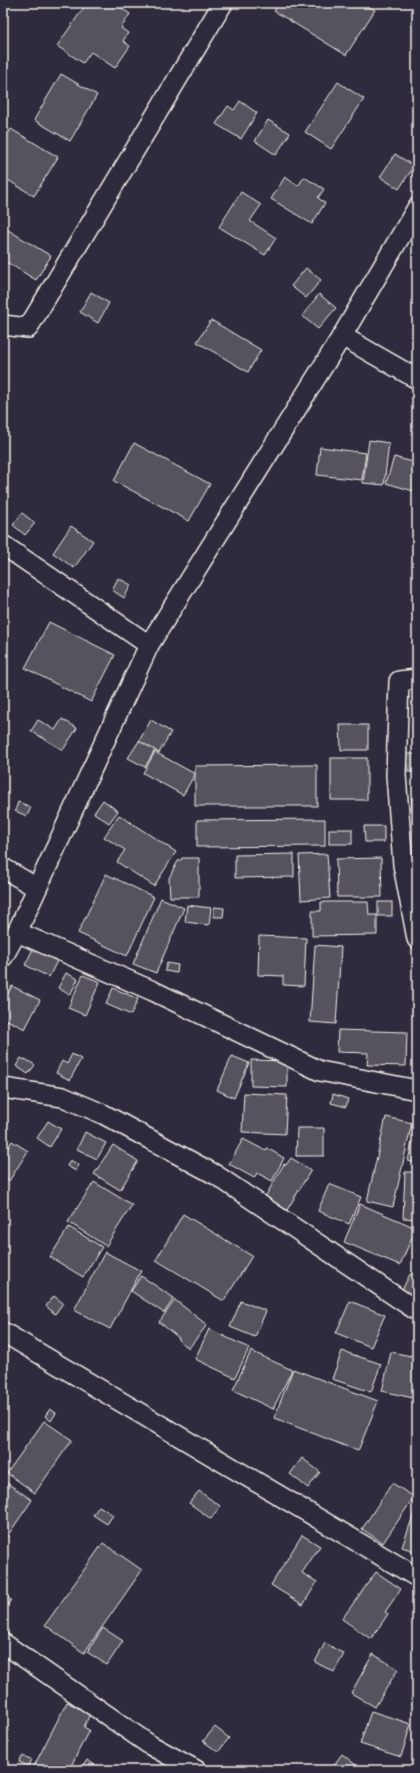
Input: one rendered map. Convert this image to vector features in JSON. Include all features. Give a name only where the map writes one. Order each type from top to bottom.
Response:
[{"type":"street","points":[[3,325],[28,328],[223,3]]},
{"type":"street","points":[[3,957],[17,932],[149,645],[342,336],[417,208]]},
{"type":"street","points":[[342,336],[417,380]]},
{"type":"street","points":[[3,545],[149,645]]},
{"type":"street","points":[[417,679],[399,681],[396,775],[403,865],[417,939]]},
{"type":"street","points":[[3,868],[37,888]]},
{"type":"street","points":[[17,932],[153,991],[320,1071],[417,1090]]},
{"type":"street","points":[[3,1088],[63,1097],[103,1114],[216,1175],[417,1311]]},
{"type":"street","points":[[3,1332],[417,1577]]},
{"type":"street","points":[[3,1643],[150,1745],[196,1770]]},
{"type":"building","points":[[87,3],[114,3],[130,14],[121,28],[128,33],[123,41],[130,46],[115,68],[91,52],[83,63],[57,46]]},
{"type":"building","points":[[279,3],[363,3],[375,10],[346,55],[274,11]]},
{"type":"building","points":[[61,74],[97,95],[70,141],[34,120]]},
{"type":"building","points":[[338,82],[364,99],[331,149],[305,132]]},
{"type":"building","points":[[240,101],[257,113],[241,139],[216,124],[228,106],[234,110]]},
{"type":"building","points":[[268,120],[290,133],[276,155],[255,141]]},
{"type":"building","points":[[11,129],[58,157],[34,196],[3,177],[3,142]]},
{"type":"building","points":[[395,154],[414,166],[399,189],[380,177]]},
{"type":"building","points":[[285,177],[298,186],[304,177],[324,189],[318,198],[325,203],[312,224],[271,199]]},
{"type":"building","points":[[241,192],[261,205],[250,221],[276,238],[265,255],[219,227]]},
{"type":"building","points":[[3,227],[51,256],[36,280],[3,260]]},
{"type":"building","points":[[306,268],[321,280],[306,298],[291,286]]},
{"type":"building","points":[[91,292],[109,303],[98,323],[80,312]]},
{"type":"building","points":[[319,294],[336,308],[318,329],[302,316]]},
{"type":"building","points":[[211,320],[261,350],[248,372],[197,342]]},
{"type":"building","points":[[369,440],[389,443],[384,485],[363,483]]},
{"type":"building","points":[[134,443],[210,484],[189,521],[114,481]]},
{"type":"building","points":[[320,447],[366,453],[362,480],[317,475]]},
{"type":"building","points":[[394,457],[417,463],[417,492],[386,483]]},
{"type":"building","points":[[22,513],[35,523],[25,535],[13,525]]},
{"type":"building","points":[[71,526],[93,541],[74,568],[53,553]]},
{"type":"building","points":[[118,578],[131,585],[124,598],[112,590]]},
{"type":"building","points":[[49,622],[115,655],[91,702],[25,668]]},
{"type":"building","points":[[62,719],[77,728],[63,750],[31,731],[38,720],[55,730]]},
{"type":"building","points":[[151,720],[171,732],[159,753],[139,741]]},
{"type":"building","points":[[340,725],[368,725],[368,750],[341,750]]},
{"type":"building","points":[[139,741],[155,750],[145,767],[128,758]]},
{"type":"building","points":[[155,752],[195,774],[183,795],[143,773]]},
{"type":"building","points":[[408,754],[417,754],[417,772],[408,772]]},
{"type":"building","points":[[331,758],[367,758],[367,800],[331,800]]},
{"type":"building","points":[[317,765],[317,806],[195,806],[195,766]]},
{"type":"building","points":[[411,796],[417,796],[417,809],[412,809]]},
{"type":"building","points":[[103,800],[118,811],[109,823],[94,813]]},
{"type":"building","points":[[18,802],[31,807],[27,816],[15,811]]},
{"type":"building","points":[[119,815],[176,852],[154,886],[117,862],[125,850],[104,837]]},
{"type":"building","points":[[325,819],[325,846],[197,847],[197,820]]},
{"type":"building","points":[[364,826],[384,826],[384,842],[365,842]]},
{"type":"building","points":[[329,829],[352,829],[352,844],[329,844]]},
{"type":"building","points":[[294,854],[294,877],[235,878],[235,855]]},
{"type":"building","points":[[327,854],[330,898],[301,900],[299,855]]},
{"type":"building","points":[[182,858],[199,858],[199,897],[170,897],[169,878],[178,861]]},
{"type":"building","points":[[381,858],[382,897],[337,897],[336,859]]},
{"type":"building","points":[[106,874],[154,897],[127,956],[78,933]]},
{"type":"building","points":[[161,898],[184,908],[156,973],[133,964]]},
{"type":"building","points":[[321,902],[368,902],[369,915],[377,915],[377,935],[312,936],[312,911],[321,911]]},
{"type":"building","points":[[378,902],[392,902],[392,916],[378,916]]},
{"type":"building","points":[[187,905],[211,908],[209,925],[185,922]]},
{"type":"building","points":[[214,907],[224,908],[223,917],[214,917]]},
{"type":"building","points":[[259,936],[306,938],[304,986],[283,985],[283,976],[258,975]]},
{"type":"building","points":[[315,945],[341,947],[336,1024],[310,1022]]},
{"type":"building","points":[[33,949],[57,961],[49,977],[25,965]]},
{"type":"building","points":[[167,963],[178,965],[177,973],[165,971]]},
{"type":"building","points":[[66,973],[78,979],[70,995],[58,988]]},
{"type":"building","points":[[83,975],[100,982],[85,1015],[68,1008]]},
{"type":"building","points":[[12,986],[40,1000],[25,1029],[3,1018],[3,1003]]},
{"type":"building","points":[[113,988],[138,999],[131,1015],[106,1004]]},
{"type":"building","points":[[338,1030],[407,1032],[406,1066],[367,1065],[368,1053],[337,1052]]},
{"type":"building","points":[[72,1054],[81,1059],[70,1080],[56,1073],[62,1061],[67,1064]]},
{"type":"building","points":[[232,1056],[249,1063],[234,1098],[217,1090]]},
{"type":"building","points":[[21,1058],[35,1065],[28,1074],[16,1066]]},
{"type":"building","points":[[251,1060],[287,1061],[287,1087],[251,1086]]},
{"type":"building","points":[[244,1093],[287,1095],[285,1134],[242,1132]]},
{"type":"building","points":[[333,1094],[348,1099],[346,1107],[331,1103]]},
{"type":"building","points":[[386,1117],[412,1123],[393,1207],[367,1201]]},
{"type":"building","points":[[48,1121],[61,1129],[50,1147],[37,1138]]},
{"type":"building","points":[[297,1128],[324,1128],[324,1156],[296,1156]]},
{"type":"building","points":[[85,1132],[106,1143],[97,1159],[77,1149]]},
{"type":"building","points":[[243,1139],[266,1151],[267,1148],[284,1158],[272,1181],[257,1173],[254,1178],[229,1164]]},
{"type":"building","points":[[12,1141],[28,1151],[9,1181],[3,1178],[3,1156]]},
{"type":"building","points":[[412,1142],[417,1142],[417,1163],[408,1161]]},
{"type":"building","points":[[113,1145],[138,1161],[120,1190],[94,1174]]},
{"type":"building","points":[[291,1158],[311,1170],[287,1210],[265,1197],[284,1164],[286,1165]]},
{"type":"building","points":[[70,1160],[79,1165],[76,1171],[67,1166]]},
{"type":"building","points":[[405,1172],[417,1172],[417,1219],[403,1218]]},
{"type":"building","points":[[94,1182],[132,1205],[106,1246],[68,1222]]},
{"type":"building","points":[[329,1184],[361,1197],[349,1224],[318,1211]]},
{"type":"building","points":[[360,1204],[416,1228],[400,1265],[344,1242]]},
{"type":"building","points":[[183,1214],[252,1256],[224,1301],[156,1260]]},
{"type":"building","points":[[69,1227],[102,1247],[83,1277],[50,1257]]},
{"type":"building","points":[[105,1252],[141,1271],[110,1329],[74,1310]]},
{"type":"building","points":[[410,1274],[417,1277],[417,1298],[402,1290]]},
{"type":"building","points":[[141,1276],[174,1298],[164,1313],[131,1291]]},
{"type":"building","points":[[54,1296],[63,1303],[55,1314],[46,1306]]},
{"type":"building","points":[[175,1300],[207,1325],[189,1348],[159,1322]]},
{"type":"building","points":[[241,1301],[266,1311],[255,1337],[230,1327]]},
{"type":"building","points":[[350,1301],[385,1315],[371,1347],[336,1333]]},
{"type":"building","points":[[209,1329],[249,1348],[235,1378],[195,1359]]},
{"type":"building","points":[[251,1351],[292,1370],[273,1409],[233,1390]]},
{"type":"building","points":[[342,1351],[381,1364],[371,1392],[332,1379]]},
{"type":"building","points":[[413,1351],[417,1352],[417,1399],[382,1391],[391,1352],[411,1356]]},
{"type":"building","points":[[293,1369],[378,1401],[358,1451],[274,1418]]},
{"type":"building","points":[[50,1409],[56,1413],[51,1421],[45,1416]]},
{"type":"building","points":[[44,1421],[72,1440],[35,1493],[7,1473]]},
{"type":"building","points":[[302,1458],[320,1472],[308,1488],[290,1474]]},
{"type":"building","points":[[4,1481],[32,1500],[6,1538],[3,1535]]},
{"type":"building","points":[[392,1483],[414,1497],[383,1543],[362,1529]]},
{"type":"building","points":[[199,1491],[220,1506],[211,1519],[189,1503]]},
{"type":"building","points":[[417,1505],[417,1552],[402,1547]]},
{"type":"building","points":[[99,1506],[113,1515],[107,1524],[93,1515]]},
{"type":"building","points":[[302,1535],[320,1546],[302,1573],[317,1582],[303,1605],[271,1585]]},
{"type":"building","points":[[103,1543],[142,1570],[84,1653],[45,1625]]},
{"type":"building","points":[[376,1572],[401,1589],[385,1612],[388,1614],[371,1639],[342,1619]]},
{"type":"building","points":[[3,1594],[11,1600],[3,1611]]},
{"type":"building","points":[[103,1628],[123,1641],[107,1665],[87,1652]]},
{"type":"building","points":[[325,1643],[344,1654],[334,1672],[315,1662]]},
{"type":"building","points":[[373,1654],[398,1669],[375,1707],[351,1693]]},
{"type":"building","points":[[67,1702],[90,1714],[84,1727],[89,1730],[69,1770],[32,1770]]},
{"type":"building","points":[[371,1711],[411,1724],[401,1757],[360,1744]]},
{"type":"building","points":[[215,1727],[229,1738],[218,1752],[203,1741]]},
{"type":"building","points":[[342,1754],[362,1770],[331,1769]]},
{"type":"building","points":[[22,1756],[31,1759],[28,1766],[19,1762]]},
{"type":"building","points":[[87,1760],[102,1770],[81,1770]]}]
